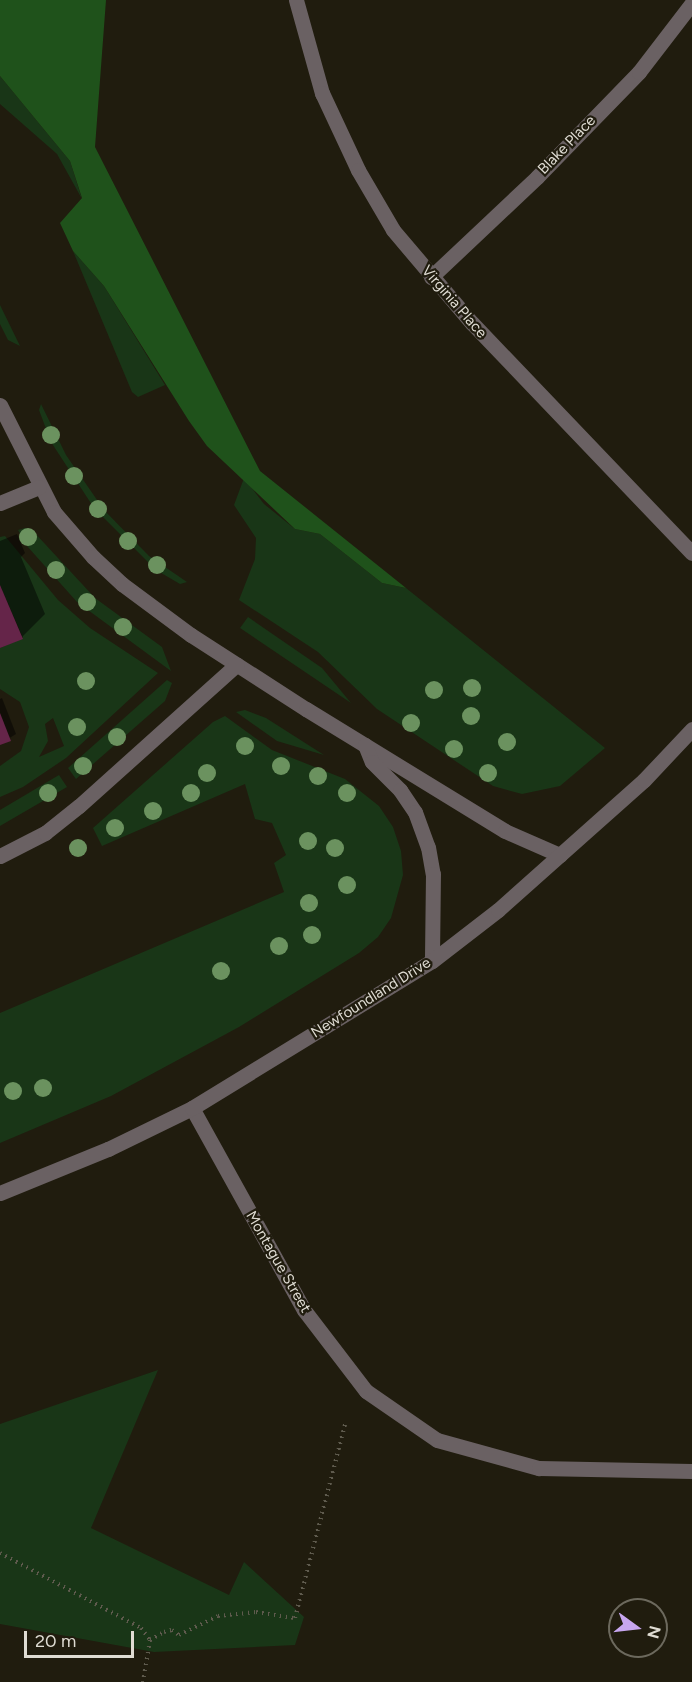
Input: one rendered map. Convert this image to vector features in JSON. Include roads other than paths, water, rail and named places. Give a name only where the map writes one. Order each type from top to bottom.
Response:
[{"type":"street","name":"Virginia Place","points":[[296,0],[322,93],[358,170],[393,230],[431,277],[692,553]]},
{"type":"street","name":"Blake Place","points":[[431,277],[537,177],[639,72],[692,3]]},
{"type":"street","points":[[0,405],[39,487],[76,539],[108,571],[237,664],[365,745],[505,831],[560,855]]},
{"type":"street","points":[[0,503],[39,487]]},
{"type":"street","points":[[0,856],[45,833],[88,799],[237,664]]},
{"type":"street","name":"Newfoundland Drive","points":[[0,1193],[108,1149],[192,1108],[432,961],[498,910],[560,855],[644,780],[692,729]]},
{"type":"street","points":[[365,745],[372,762],[400,790],[416,813],[428,847],[433,874],[432,961]]},
{"type":"street","name":"Montague Street","points":[[192,1108],[304,1310],[366,1391],[437,1440],[539,1468],[692,1471]]}]
